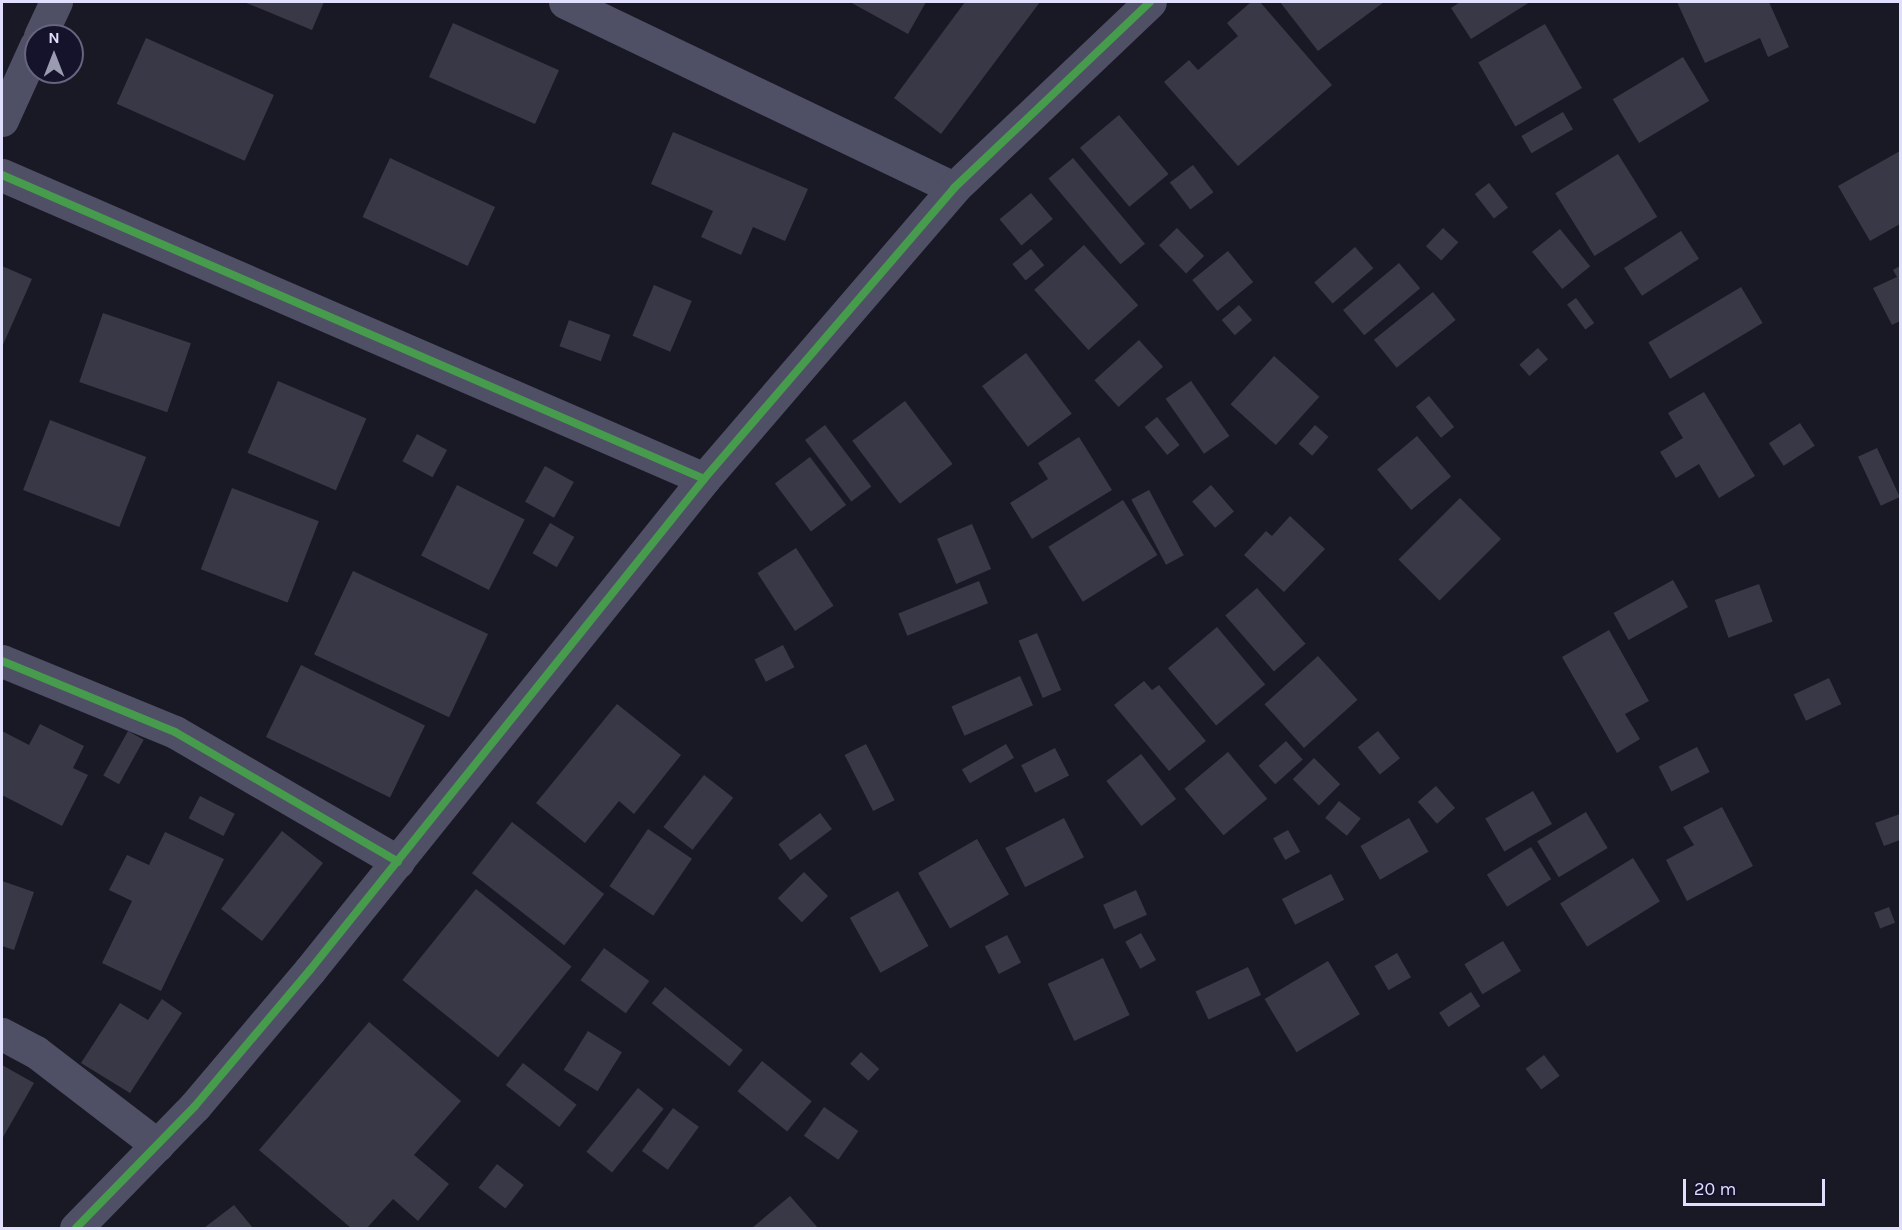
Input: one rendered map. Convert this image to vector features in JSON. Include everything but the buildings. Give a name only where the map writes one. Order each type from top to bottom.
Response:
[{"type":"street","points":[[46,24],[56,2]]},
{"type":"street","points":[[565,2],[954,188]]},
{"type":"street","points":[[76,1228],[195,1106],[398,862],[704,478],[954,188],[1150,2]]},
{"type":"street","points":[[2,120],[24,71]]},
{"type":"street","points":[[2,176],[704,478]]},
{"type":"street","points":[[2,661],[175,732],[398,862]]},
{"type":"street","points":[[2,1034],[36,1052],[157,1145]]},
{"type":"cycle path","points":[[76,1228],[195,1106],[310,970],[704,479],[954,188],[1150,2]]},
{"type":"cycle path","points":[[2,175],[704,479]]},
{"type":"cycle path","points":[[2,661],[175,732],[398,862]]}]
